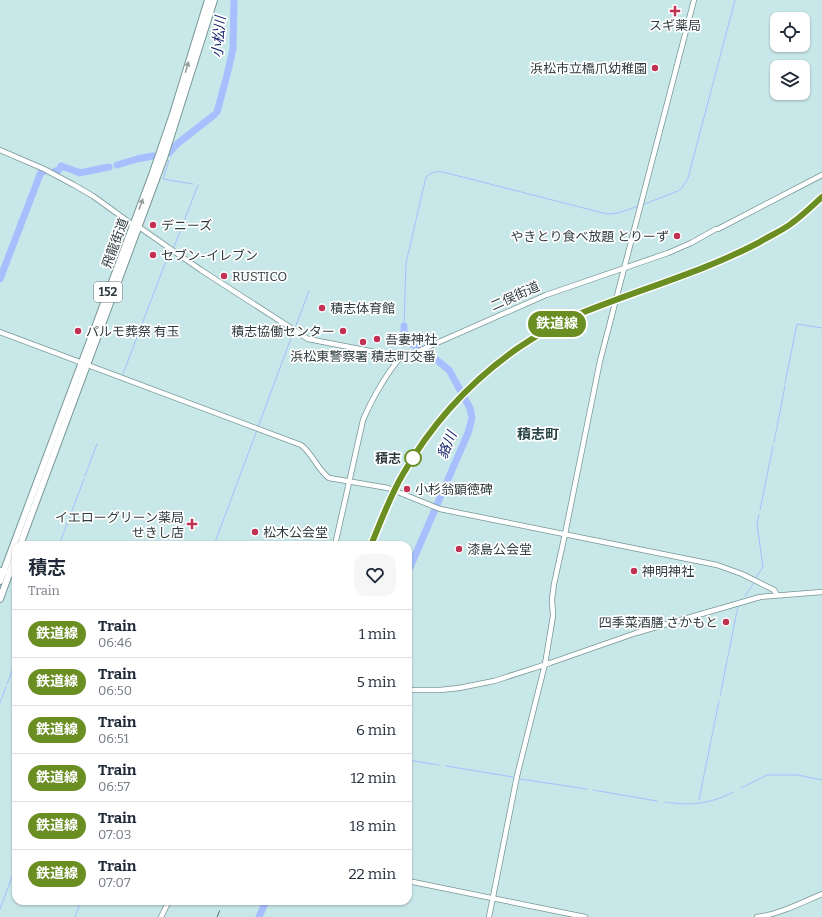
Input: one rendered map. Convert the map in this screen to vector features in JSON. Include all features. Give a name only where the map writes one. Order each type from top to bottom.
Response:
[{"type":"highway","name":"飛龍街道","points":[[136,226],[173,114],[208,0]]},
{"type":"highway","name":"飛龍街道","points":[[21,541],[85,364],[178,117],[214,0]]},
{"type":"highway","name":"飛龍街道","points":[[16,541],[85,364]]},
{"type":"highway","name":"飛龍街道","points":[[0,581],[12,551]]},
{"type":"highway","name":"飛龍街道","points":[[0,599],[4,572],[12,561]]},
{"type":"street","points":[[484,917],[489,915],[493,899],[517,776],[545,664],[553,616],[552,599],[554,584],[600,361],[694,0]]},
{"type":"street","points":[[0,150],[44,169],[93,196],[201,270],[308,339],[401,357],[390,371],[365,415],[336,541]]},
{"type":"street","name":"二俣街道","points":[[401,357],[405,357],[546,295],[668,253],[691,243],[822,175]]},
{"type":"street","points":[[0,332],[301,445],[308,450],[323,473],[329,478],[388,488],[440,508],[717,565],[742,574],[774,590],[777,595]]},
{"type":"street","points":[[412,690],[459,688],[494,681],[636,633],[760,597],[822,592]]},
{"type":"street","points":[[412,882],[585,917]]},
{"type":"street","points":[[757,917],[766,916],[784,910],[822,894]]},
{"type":"street","points":[[161,917],[167,905]]},
{"type":"waterway","name":"小松川","points":[[227,75],[233,49],[234,0]]},
{"type":"waterway","points":[[642,205],[678,191],[682,188],[688,178],[735,0]]},
{"type":"waterway","name":"小松川","points":[[217,112],[226,79]]},
{"type":"waterway","name":"小松川","points":[[169,153],[177,144],[214,115]]},
{"type":"waterway","name":"小松川","points":[[117,165],[153,156]]},
{"type":"waterway","points":[[167,160],[169,161],[163,179],[193,184]]},
{"type":"waterway","name":"小松川","points":[[55,171],[58,171],[61,166],[79,173],[109,167]]},
{"type":"waterway","name":"小松川","points":[[8,258],[41,172],[43,172]]},
{"type":"waterway","points":[[404,326],[406,263],[426,177],[432,173],[443,172],[607,214],[618,213],[639,206]]},
{"type":"waterway","points":[[174,247],[198,185]]},
{"type":"waterway","points":[[123,374],[169,253]]},
{"type":"waterway","name":"小松川","points":[[0,279],[7,261]]},
{"type":"waterway","points":[[295,328],[309,291]]},
{"type":"waterway","points":[[785,383],[797,324],[822,328]]},
{"type":"waterway","name":"貉川","points":[[404,326],[404,338],[408,342],[428,353],[449,370],[470,408],[472,418],[468,433],[412,563]]},
{"type":"waterway","points":[[258,427],[293,333]]},
{"type":"waterway","points":[[774,442],[785,386]]},
{"type":"waterway","points":[[215,541],[257,430]]},
{"type":"waterway","points":[[85,476],[97,444]]},
{"type":"waterway","points":[[760,510],[773,446]]},
{"type":"waterway","points":[[61,541],[84,479]]},
{"type":"waterway","points":[[756,578],[763,567],[757,524],[759,515]]},
{"type":"waterway","points":[[745,596],[753,584]]},
{"type":"waterway","points":[[720,696],[738,606]]},
{"type":"waterway","points":[[7,684],[12,671]]},
{"type":"waterway","points":[[0,703],[6,687]]},
{"type":"waterway","points":[[699,800],[719,701]]},
{"type":"waterway","points":[[412,761],[439,765]]},
{"type":"waterway","points":[[446,766],[513,777]]},
{"type":"waterway","points":[[741,788],[767,775],[798,775],[822,780]]},
{"type":"waterway","points":[[520,779],[587,789]]},
{"type":"waterway","points":[[593,790],[657,801]]},
{"type":"waterway","points":[[665,802],[683,804],[700,803],[716,799],[733,792]]},
{"type":"waterway","points":[[0,909],[12,877]]},
{"type":"waterway","points":[[75,917],[80,905]]},
{"type":"waterway","name":"貉川","points":[[259,917],[264,905]]},
{"type":"railway","points":[[373,541],[398,482],[427,437],[454,404],[484,374],[518,348],[565,320],[735,255],[788,226],[822,198]]},
{"type":"railway","points":[[217,917],[222,905]]},
{"type":"train","name":"鉄道線","points":[[373,541],[402,474],[442,416],[474,382],[503,359],[532,338],[563,321],[719,262],[749,248],[792,223],[822,197]]},
{"type":"place","name":"スギ薬局","points":[[675,11]]},
{"type":"place","name":"浜松市立橋爪幼稚園","points":[[655,68]]},
{"type":"place","name":"デニーズ","points":[[153,225]]},
{"type":"place","name":"やきとり食べ放題 とりーず","points":[[677,236]]},
{"type":"place","name":"セブン-イレブン","points":[[153,255]]},
{"type":"place","name":"RUSTICO","points":[[224,276]]},
{"type":"place","name":"積志体育館","points":[[322,308]]},
{"type":"place","name":"パルモ葬祭 有玉","points":[[78,331]]},
{"type":"place","name":"積志協働センター","points":[[343,331]]},
{"type":"place","name":"吾妻神社","points":[[377,339]]},
{"type":"place","name":"浜松東警察署 積志町交番","points":[[363,342]]},
{"type":"place","name":"積志","points":[[413,458]]},
{"type":"place","name":"小杉翁顕徳碑","points":[[407,489]]},
{"type":"place","name":"イエローグリーン薬局 せきし店","points":[[192,524]]},
{"type":"place","name":"松木公会堂","points":[[255,532]]},
{"type":"place","name":"漆島公会堂","points":[[459,549]]},
{"type":"place","name":"神明神社","points":[[634,571]]},
{"type":"place","name":"四季菜酒膳 さかもと","points":[[726,622]]},
{"type":"district","name":"積志町","points":[[538,434]]}]
